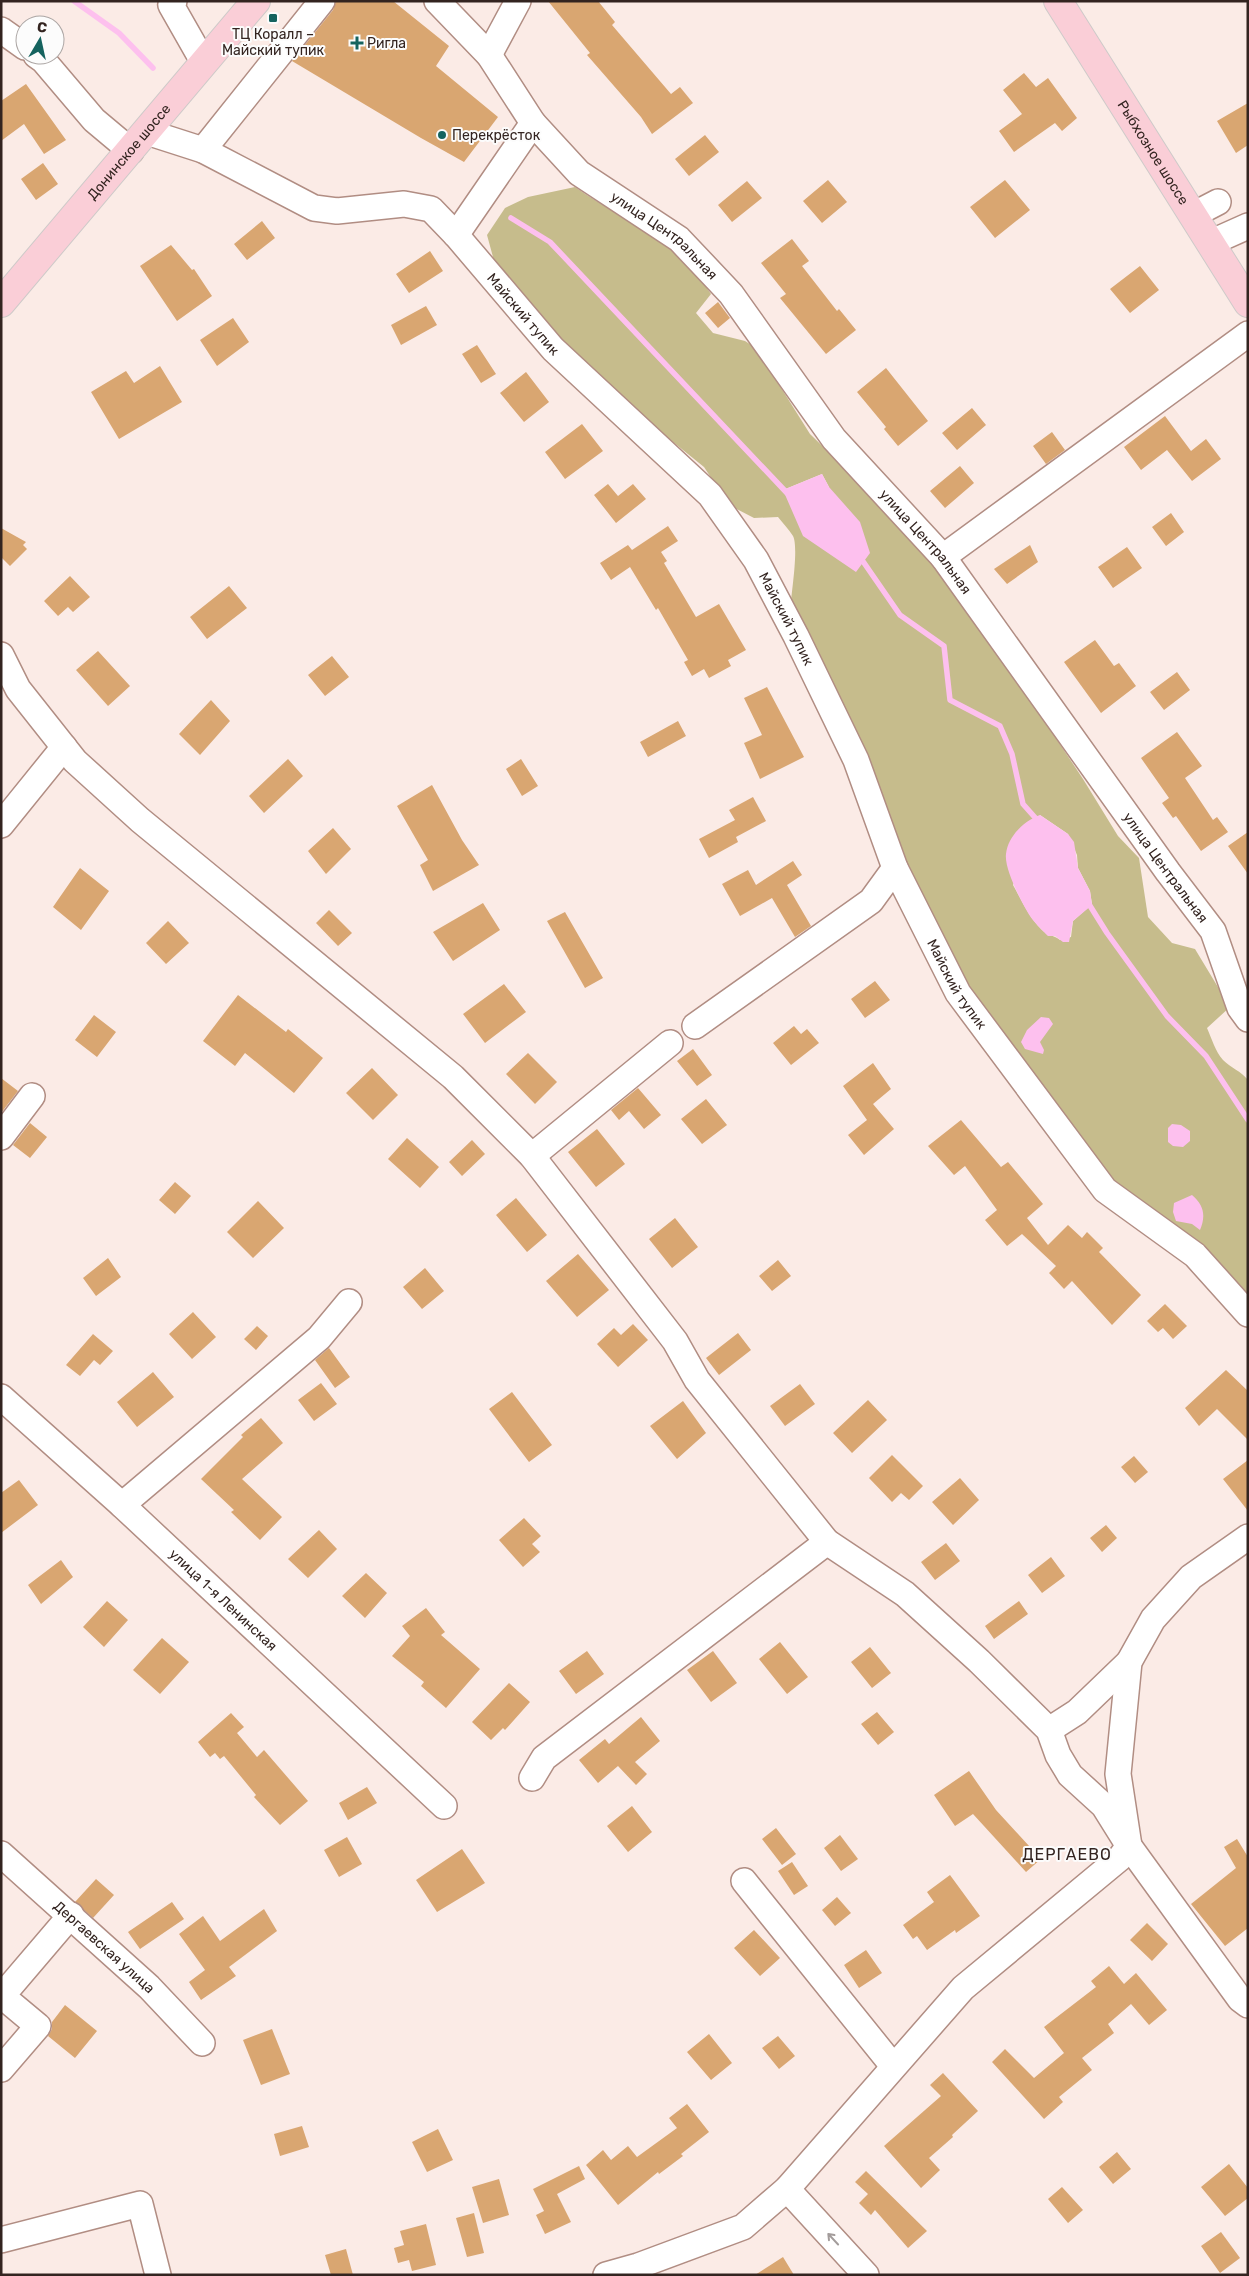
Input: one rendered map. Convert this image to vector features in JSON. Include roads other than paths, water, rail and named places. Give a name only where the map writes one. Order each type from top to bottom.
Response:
[{"type":"main road","name":"Донинское шоссе","points":[[1,303],[256,1]]},
{"type":"main road","name":"Рыбхозное шоссе","points":[[1058,1],[1248,303]]},
{"type":"street","points":[[174,1],[171,5],[204,63]]},
{"type":"street","points":[[203,150],[322,1]]},
{"type":"street","name":"улица Центральная","points":[[437,1],[489,55],[532,123],[580,173],[679,239],[731,294],[834,439],[943,557],[1168,872],[1213,931],[1240,1008],[1248,1019]]},
{"type":"street","points":[[489,55],[518,1]]},
{"type":"street","points":[[1,30],[15,40]]},
{"type":"street","points":[[47,65],[94,120],[138,141]]},
{"type":"street","points":[[456,235],[532,123]]},
{"type":"street","name":"Майский тупик","points":[[138,141],[203,150],[314,208],[337,211],[404,204],[431,209],[456,235],[553,349],[710,496],[756,560],[796,636],[856,760],[895,868],[958,993],[1106,1190],[1195,1254],[1248,1314]]},
{"type":"street","points":[[1192,215],[1218,202]]},
{"type":"street","points":[[1210,243],[1248,226]]},
{"type":"street","points":[[943,557],[1248,334]]},
{"type":"street","points":[[1,654],[18,689],[75,761],[140,820],[453,1077],[532,1156],[675,1341],[697,1380],[826,1542],[905,1594],[979,1661],[1049,1730],[1058,1755],[1070,1775],[1104,1806],[1129,1846],[1240,1999],[1248,2006]]},
{"type":"street","points":[[1,825],[64,748]]},
{"type":"street","points":[[695,1026],[871,901],[895,868]]},
{"type":"street","points":[[532,1156],[670,1043]]},
{"type":"street","points":[[1,1137],[32,1096]]},
{"type":"street","points":[[122,1505],[319,1338],[349,1302]]},
{"type":"street","name":"улица 1-я Ленинская","points":[[1,1397],[122,1505],[444,1806]]},
{"type":"street","points":[[1049,1730],[1077,1712],[1129,1662],[1153,1619],[1191,1577],[1248,1537]]},
{"type":"street","points":[[532,1778],[544,1758],[826,1542]]},
{"type":"street","points":[[606,2275],[638,2266],[743,2227],[787,2189],[963,1988],[1120,1858],[1129,1846],[1118,1774],[1129,1662]]},
{"type":"street","name":"Дергаевская улица","points":[[1,1854],[149,1987],[202,2043]]},
{"type":"street","points":[[744,1881],[893,2066]]},
{"type":"street","points":[[1,2069],[38,2026],[2,1996],[71,1915]]},
{"type":"street","points":[[787,2189],[866,2275]]},
{"type":"street","points":[[1,2240],[140,2204],[158,2275]]},
{"type":"waterway","points":[[74,1],[119,33],[153,68]]},
{"type":"waterway","points":[[511,218],[550,242],[787,493]]},
{"type":"waterway","points":[[860,557],[900,615],[944,646],[950,700],[1000,726],[1012,754],[1023,804],[1039,822]]},
{"type":"waterway","points":[[1087,901],[1107,933],[1167,1016],[1206,1056],[1248,1120]]},
{"type":"place","name":"ТЦ Коралл – Майский тупик","points":[[273,18]]},
{"type":"place","name":"Ригла","points":[[357,43]]},
{"type":"place","name":"Перекрёсток","points":[[442,135]]},
{"type":"district","name":"ДЕРГАЕВО","points":[[1067,1854]]}]
